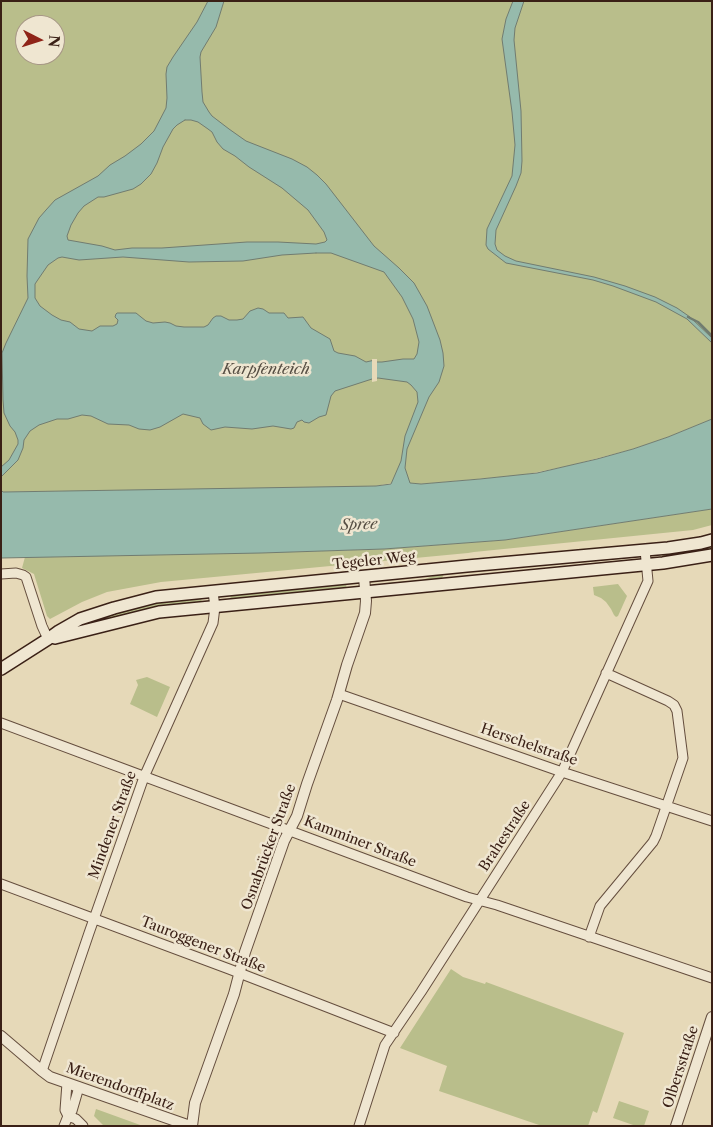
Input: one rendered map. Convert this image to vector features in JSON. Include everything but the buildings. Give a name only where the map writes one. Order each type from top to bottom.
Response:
[{"type":"main road","name":"Tegeler Weg","points":[[1,669],[80,619],[156,597],[645,550],[701,544],[712,540]]},
{"type":"main road","name":"Tegeler Weg","points":[[48,639],[159,612],[647,565],[712,555]]},
{"type":"street","name":"Brahestraße","points":[[359,1126],[386,1045],[562,772],[648,581],[645,550]]},
{"type":"street","points":[[1,574],[16,573],[26,577],[48,639]]},
{"type":"street","name":"Osnabrücker Straße","points":[[191,1126],[195,1103],[234,994],[245,952],[278,855],[297,816],[365,612],[366,592],[364,577]]},
{"type":"street","name":"Mindener Straße","points":[[42,1071],[144,777],[213,623],[215,607],[213,592]]},
{"type":"street","points":[[589,937],[600,906],[653,842],[683,758],[676,708],[668,701],[606,673]]},
{"type":"street","name":"Herschelstraße","points":[[339,694],[562,772],[712,821]]},
{"type":"street","name":"Kamminer Straße","points":[[1,723],[479,901],[505,908],[712,978]]},
{"type":"street","name":"Tauroggener Straße","points":[[1,884],[240,973],[394,1033]]},
{"type":"street","name":"Olbersstraße","points":[[676,1126],[708,1041],[712,1017]]},
{"type":"street","name":"Mierendorffplatz","points":[[1,1036],[50,1077],[191,1126]]},
{"type":"street","points":[[67,1083],[65,1110],[68,1116],[83,1126]]},
{"type":"street","points":[[64,1126],[72,1111],[79,1087]]},
{"type":"green space","points":[[1,1],[712,1],[712,419],[633,449],[568,466],[523,475],[421,484],[392,483],[357,488],[1,492]]},
{"type":"green space","points":[[712,509],[712,525],[693,530],[161,582],[107,592],[82,602],[50,619],[47,616],[34,574],[22,568],[25,557],[384,549],[505,540]]},
{"type":"green space","points":[[712,544],[712,551],[663,559],[662,552]]},
{"type":"green space","points":[[444,574],[441,580],[385,587],[385,583],[422,580]]},
{"type":"green space","points":[[346,584],[347,591],[231,601],[230,594]]},
{"type":"green space","points":[[618,584],[627,596],[616,617],[606,602],[594,595],[593,587]]},
{"type":"green space","points":[[201,597],[202,604],[66,631],[78,623],[147,603]]},
{"type":"green space","points":[[147,677],[170,687],[157,717],[130,704],[138,685],[136,680]]},
{"type":"green space","points":[[451,969],[463,977],[485,984],[486,982],[624,1033],[597,1113],[593,1111],[588,1126],[542,1126],[439,1091],[447,1066],[400,1048]]},
{"type":"green space","points":[[619,1101],[649,1111],[644,1126],[636,1126],[613,1118]]},
{"type":"green space","points":[[96,1109],[143,1126],[104,1126],[94,1116]]},
{"type":"water","points":[[208,1],[224,1],[216,27],[200,57],[203,102],[212,116],[246,141],[292,159],[317,175],[374,246],[414,283],[427,306],[440,340],[444,366],[439,382],[429,397],[407,449],[405,468],[410,483],[421,484],[537,473],[633,449],[712,419],[712,509],[505,540],[384,549],[1,558],[1,490],[3,492],[376,486],[391,484],[401,461],[405,436],[418,402],[417,392],[407,382],[378,378],[335,391],[331,396],[326,415],[309,423],[302,420],[297,422],[294,428],[291,429],[273,426],[252,429],[225,427],[211,430],[203,424],[200,418],[183,414],[160,427],[150,430],[139,429],[129,425],[108,424],[91,416],[82,415],[68,419],[57,419],[39,425],[30,431],[24,440],[18,460],[1,477],[1,467],[9,460],[18,444],[15,432],[4,413],[2,353],[28,298],[28,239],[39,218],[55,200],[98,176],[110,165],[141,144],[154,131],[166,108],[167,67],[197,22]],"holes":[[[185,120],[198,122],[208,129],[223,149],[282,188],[308,210],[324,232],[327,240],[316,244],[247,242],[115,250],[68,240],[67,236],[71,225],[84,206],[98,197],[133,189],[151,174],[173,129]],[[331,253],[384,272],[402,297],[413,319],[419,342],[414,359],[366,362],[355,356],[338,353],[334,351],[330,339],[311,328],[303,317],[288,318],[284,313],[269,313],[258,308],[250,311],[243,319],[229,320],[216,316],[204,327],[176,326],[165,322],[153,323],[146,321],[136,313],[117,313],[115,317],[118,320],[117,324],[113,326],[100,326],[92,331],[79,329],[70,322],[52,315],[40,306],[35,298],[35,284],[48,265],[62,257],[79,260],[123,257],[189,262],[243,261],[282,255]]]},
{"type":"water","points":[[513,1],[524,1],[515,28],[514,40],[521,111],[522,161],[521,173],[496,230],[495,244],[497,250],[516,261],[594,277],[655,297],[690,317],[712,338],[712,343],[687,319],[656,302],[593,280],[506,263],[488,249],[486,245],[487,229],[512,176],[515,145],[502,39],[506,19]]},
{"type":"pier","points":[[372,359],[377,359],[377,381],[372,382]]},
{"type":"waterway","points":[[688,317],[698,322],[712,336]]},
{"type":"water label","name":"Karpfenteich","points":[[266,370]]},
{"type":"water label","name":"Spree","points":[[359,525]]}]
